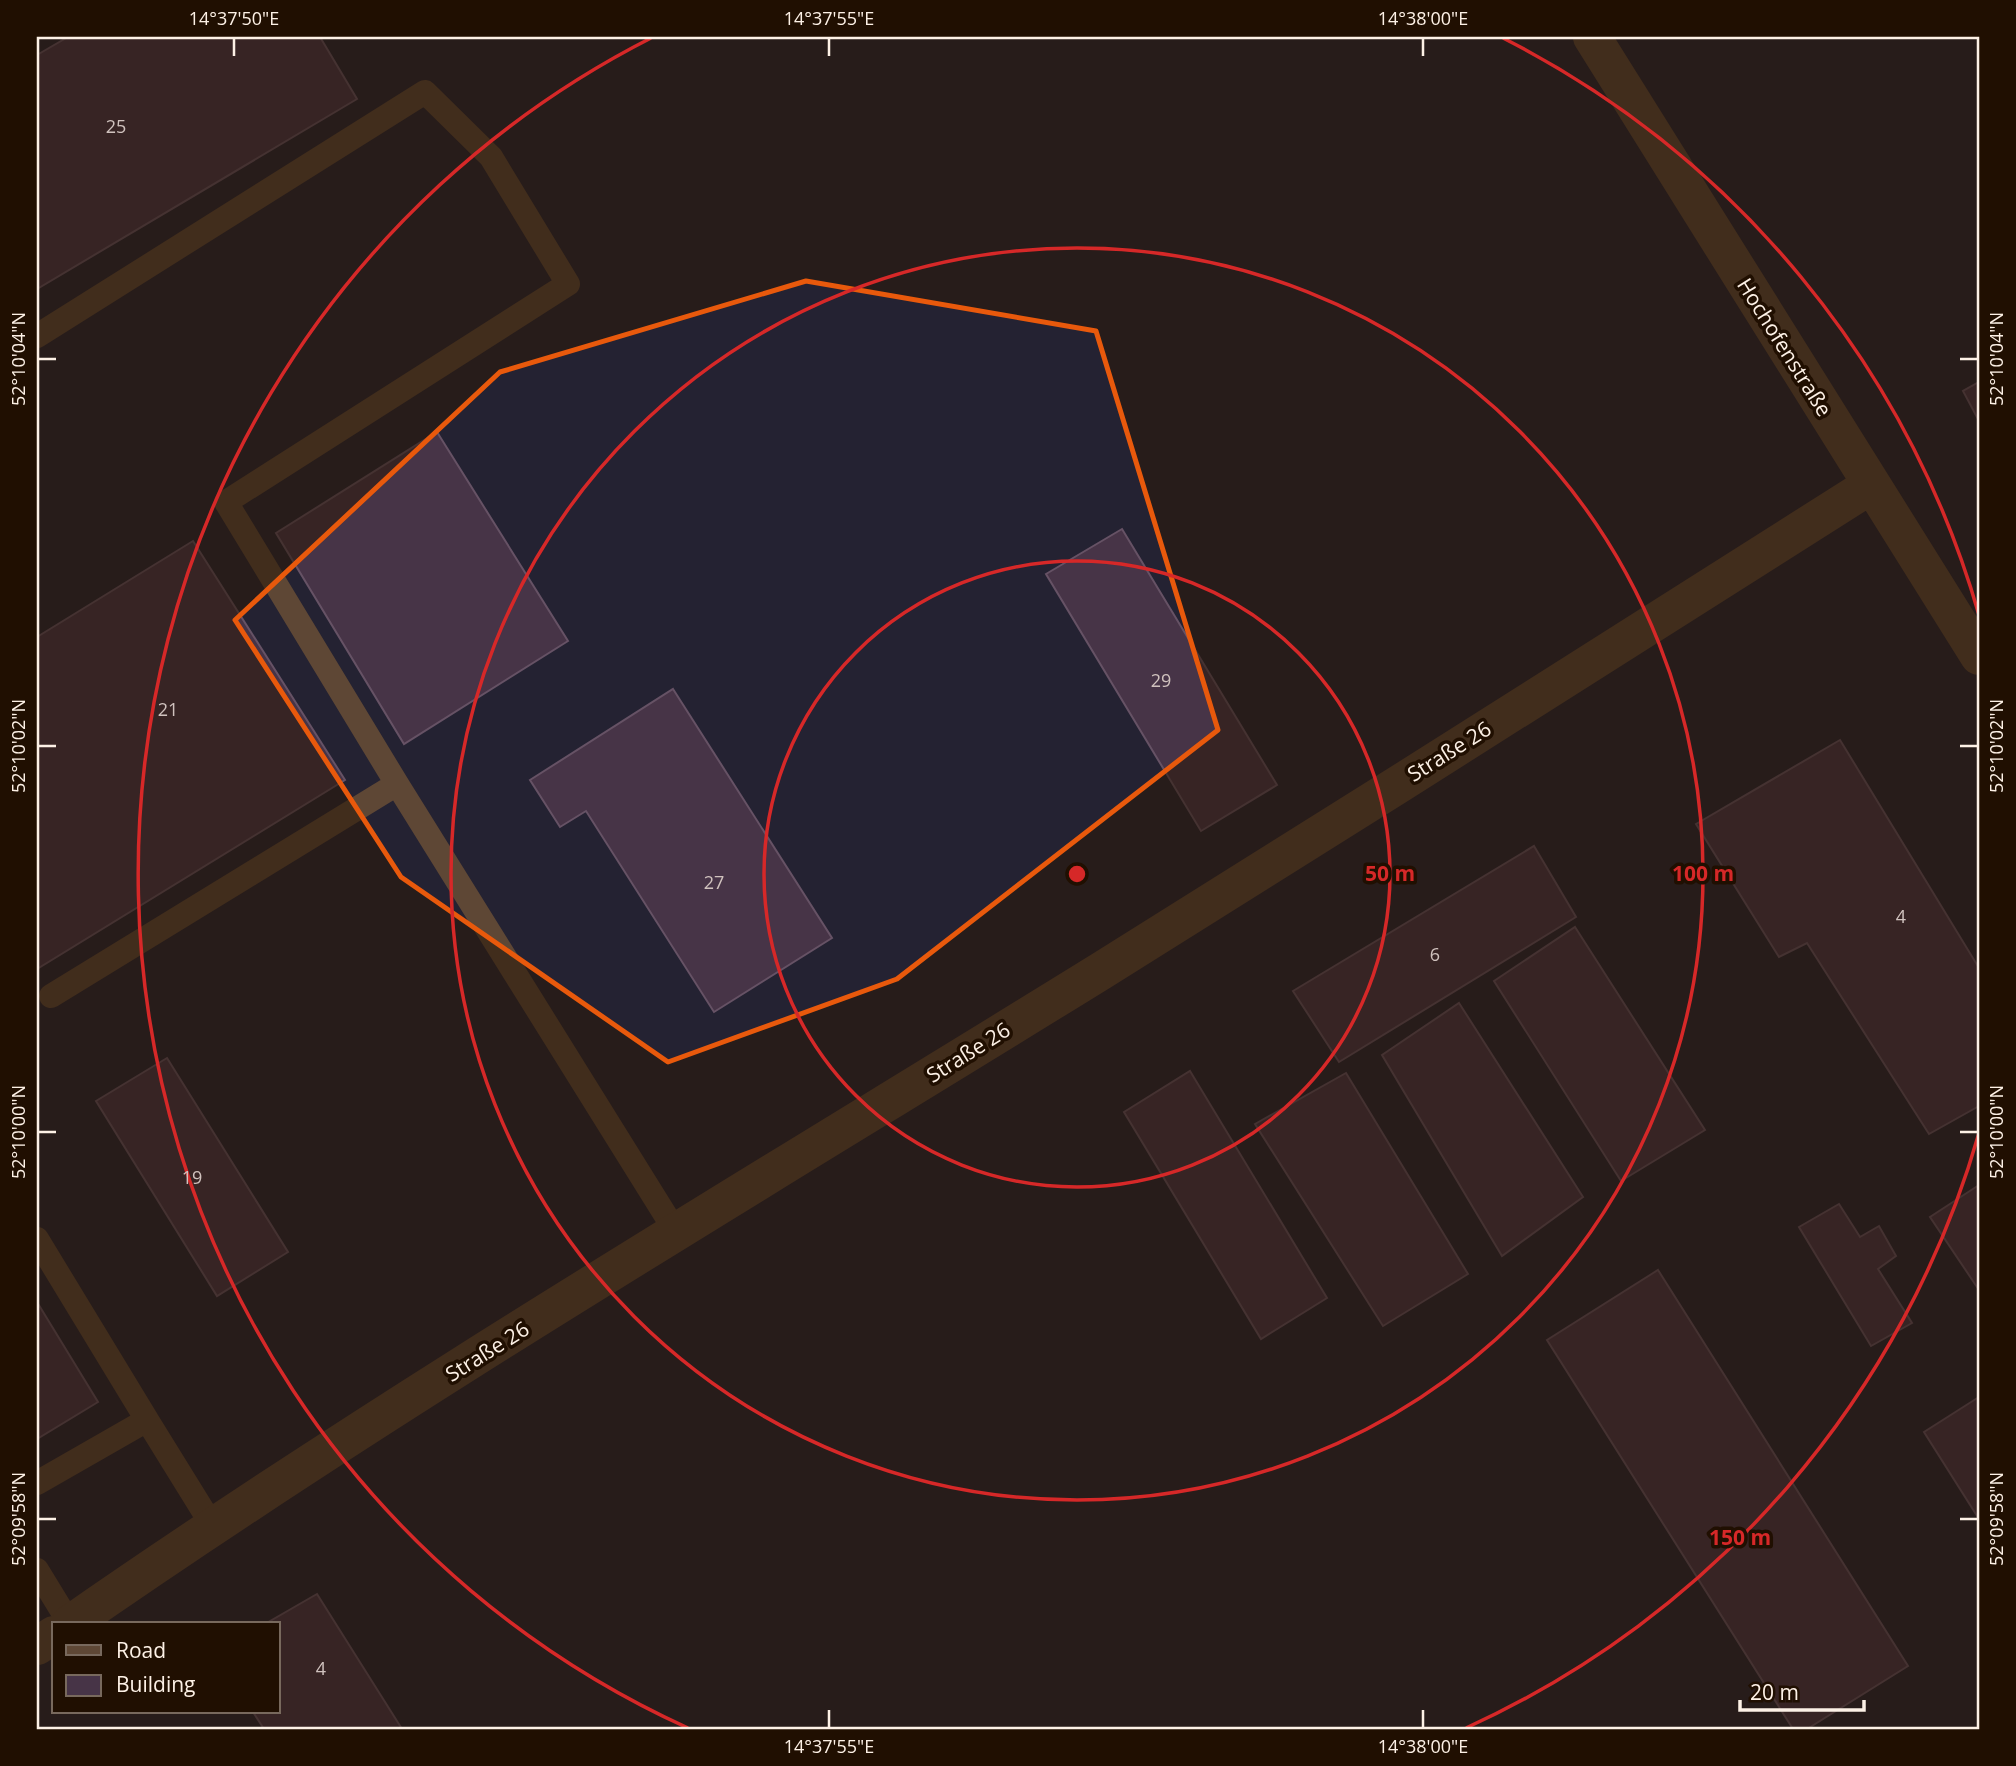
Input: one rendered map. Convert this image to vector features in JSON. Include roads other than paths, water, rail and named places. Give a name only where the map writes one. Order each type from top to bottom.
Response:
[{"type":"street","name":"Hochofenstraße","points":[[1592,37],[1979,656]]},
{"type":"street","name":"Straße 26","points":[[73,1622],[212,1525],[1871,485]]},
{"type":"street","points":[[37,1647],[52,1636]]},
{"type":"lane","points":[[37,336],[425,92],[491,157],[568,284],[226,502],[397,784],[676,1232]]},
{"type":"lane","points":[[51,996],[397,784]]},
{"type":"lane","points":[[37,1239],[212,1525]]},
{"type":"lane","points":[[37,1483],[147,1420]]},
{"type":"lane","points":[[37,1570],[69,1622]]}]
